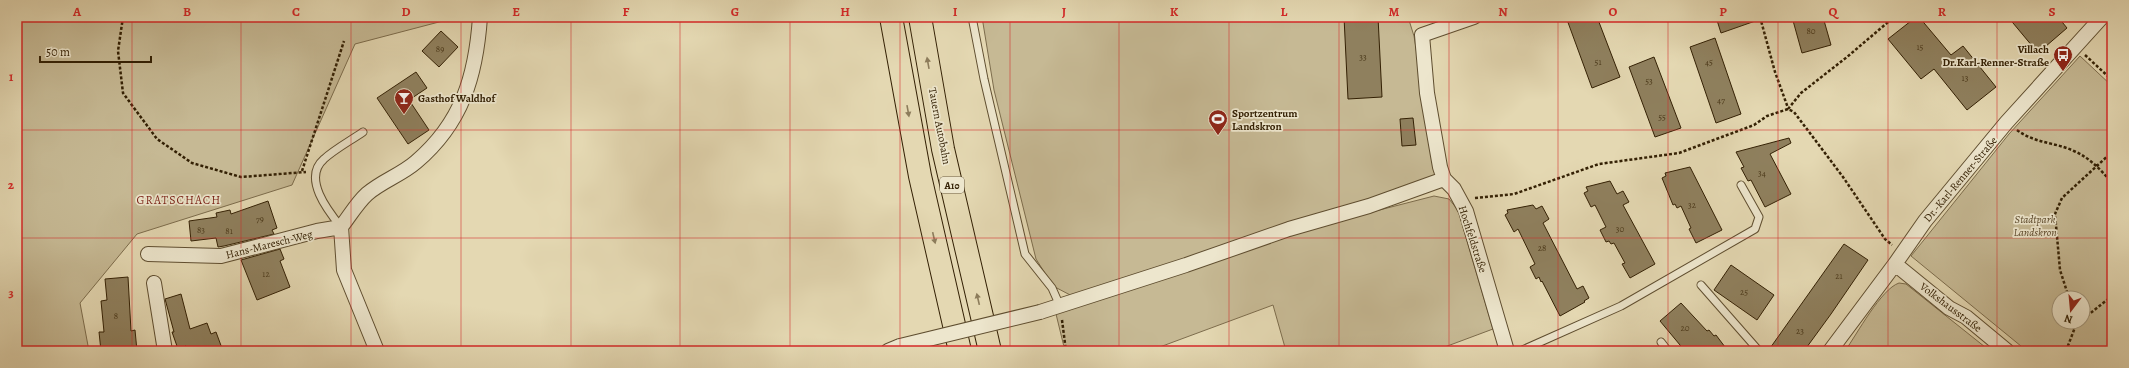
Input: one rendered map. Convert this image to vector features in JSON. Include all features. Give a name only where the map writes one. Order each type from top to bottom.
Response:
[{"type":"highway","name":"A10","points":[[891,17],[920,176],[960,351]]},
{"type":"highway","name":"Tauern Autobahn","points":[[920,17],[943,149],[990,351]]},
{"type":"street","points":[[377,351],[344,270],[341,228],[367,194],[415,163],[439,140],[460,108],[474,70],[480,17]]},
{"type":"street","name":"Hochfeldstraße","points":[[1474,17],[1422,35],[1427,93],[1440,167],[1444,179],[1454,189],[1466,211],[1508,351]]},
{"type":"street","name":"Dr.-Karl-Renner-Straße","points":[[1830,351],[1925,221],[2006,123],[2102,17]]},
{"type":"street","points":[[894,348],[1060,306],[1186,265],[1288,229],[1369,206],[1444,179]]},
{"type":"street","name":"Hans-Maresch-Weg","points":[[148,254],[221,256],[317,231],[341,228]]},
{"type":"street","name":"Volkshausstraße","points":[[1895,264],[1949,308],[1966,317],[2007,351]]},
{"type":"street","points":[[154,283],[165,351]]},
{"type":"lane","points":[[972,17],[984,79],[1025,254],[1052,288],[1060,306]]},
{"type":"lane","points":[[341,228],[324,206],[316,184],[317,168],[323,159],[363,132]]},
{"type":"lane","points":[[1520,351],[1621,306],[1755,229],[1759,217],[1741,185]]},
{"type":"lane","points":[[1701,285],[1759,351]]},
{"type":"lane","points":[[1661,342],[1668,351]]},
{"type":"path","points":[[123,17],[118,51],[123,93],[158,139],[192,163],[241,177],[302,171],[316,175]]},
{"type":"path","points":[[1760,17],[1774,72],[1788,109],[1794,112],[1843,177],[1885,239],[1893,245]]},
{"type":"path","points":[[1460,200],[1514,194],[1599,164],[1679,153],[1754,125],[1767,116],[1788,109],[1800,93],[1847,57],[1894,17]]},
{"type":"path","points":[[302,171],[344,41]]},
{"type":"path","points":[[2081,52],[2112,80]]},
{"type":"path","points":[[2006,123],[2022,134],[2040,143],[2074,151],[2096,165],[2112,183]]},
{"type":"path","points":[[2066,290],[2060,270],[2055,214],[2062,198],[2096,165],[2112,152]]},
{"type":"path","points":[[2091,313],[2112,296]]},
{"type":"path","points":[[1060,306],[1066,351]]},
{"type":"path","points":[[2066,351],[2075,330]]},
{"type":"green space","points":[[17,17],[458,17],[355,44],[292,185],[137,234],[80,303],[89,351],[17,351]]},
{"type":"green space","name":"Sportzentrum Landskron","points":[[982,17],[1408,17],[1414,36],[1438,181],[1074,297],[1053,286],[1036,259],[994,90]]},
{"type":"green space","name":"Stadtpark Landskron","points":[[2080,56],[2112,86],[2112,351],[2027,351],[1911,256],[2009,134]]},
{"type":"green space","points":[[1434,196],[1449,199],[1458,210],[1493,329],[1434,351],[1286,351],[1273,305],[1149,351],[1065,351],[1056,314],[1282,235]]},
{"type":"green space","points":[[1899,283],[1906,284],[1985,347],[1983,351],[1845,351],[1877,303],[1892,287]]},
{"type":"building","points":[[1344,17],[1378,17],[1382,97],[1348,99]]},
{"type":"building","points":[[1566,17],[1597,17],[1620,77],[1592,88]]},
{"type":"building","points":[[1716,17],[1761,17],[1761,19],[1721,33]]},
{"type":"building","points":[[1792,17],[1823,17],[1831,45],[1802,53]]},
{"type":"building","points":[[1916,17],[1919,17],[1951,55],[1963,46],[1996,87],[1967,110],[1934,69],[1921,79],[1888,39]]},
{"type":"building","points":[[2008,17],[2058,17],[2067,28],[2038,53]]},
{"type":"building","points":[[441,31],[458,47],[439,67],[422,51]]},
{"type":"building","points":[[1715,38],[1741,114],[1716,123],[1690,47]]},
{"type":"building","points":[[1654,57],[1681,128],[1655,137],[1629,67]]},
{"type":"building","name":"Gasthof Waldhof","points":[[416,72],[427,88],[409,100],[429,130],[408,144],[377,98]]},
{"type":"building","points":[[1413,118],[1416,145],[1402,146],[1400,119]]},
{"type":"building","points":[[1789,138],[1791,143],[1770,154],[1791,194],[1765,207],[1751,180],[1748,181],[1741,168],[1744,167],[1736,152]]},
{"type":"building","points":[[1690,167],[1722,230],[1696,243],[1689,229],[1691,228],[1681,206],[1677,208],[1675,204],[1673,205],[1662,178],[1666,176],[1665,173]]},
{"type":"building","points":[[1610,181],[1617,194],[1623,191],[1629,202],[1623,205],[1655,264],[1630,278],[1622,264],[1625,263],[1614,243],[1611,244],[1609,241],[1606,242],[1600,230],[1606,227],[1595,205],[1591,207],[1584,193],[1588,191],[1586,187]]},
{"type":"building","points":[[268,201],[277,228],[272,230],[274,234],[218,247],[216,238],[191,241],[189,221],[217,217],[216,213],[230,210],[231,214]]},
{"type":"building","points":[[1533,205],[1536,209],[1542,206],[1549,219],[1543,223],[1577,289],[1583,286],[1589,298],[1584,301],[1585,302],[1560,316],[1542,281],[1541,282],[1539,277],[1536,279],[1530,267],[1535,264],[1518,229],[1514,232],[1505,215],[1508,213],[1507,210]]},
{"type":"building","points":[[1844,244],[1868,260],[1831,314],[1804,351],[1768,351]]},
{"type":"building","points":[[280,249],[284,259],[280,261],[290,287],[257,300],[241,260]]},
{"type":"building","points":[[1731,265],[1774,295],[1757,320],[1714,290]]},
{"type":"building","points":[[128,277],[131,331],[135,330],[137,351],[101,351],[99,332],[104,332],[101,301],[107,300],[105,279]]},
{"type":"building","points":[[181,294],[190,329],[207,323],[211,334],[216,332],[223,351],[188,351],[186,346],[178,349],[172,332],[174,332],[165,299]]},
{"type":"building","points":[[1681,303],[1707,331],[1709,330],[1714,336],[1716,335],[1728,351],[1685,351],[1660,321]]},
{"type":"place","name":"Villach Dr.Karl-Renner-Straße","points":[[2063,72]]},
{"type":"place","name":"Gasthof Waldhof","points":[[404,115]]},
{"type":"place","name":"Sportzentrum Landskron","points":[[1218,136]]},
{"type":"district","name":"GRATSCHACH","points":[[179,200]]}]
